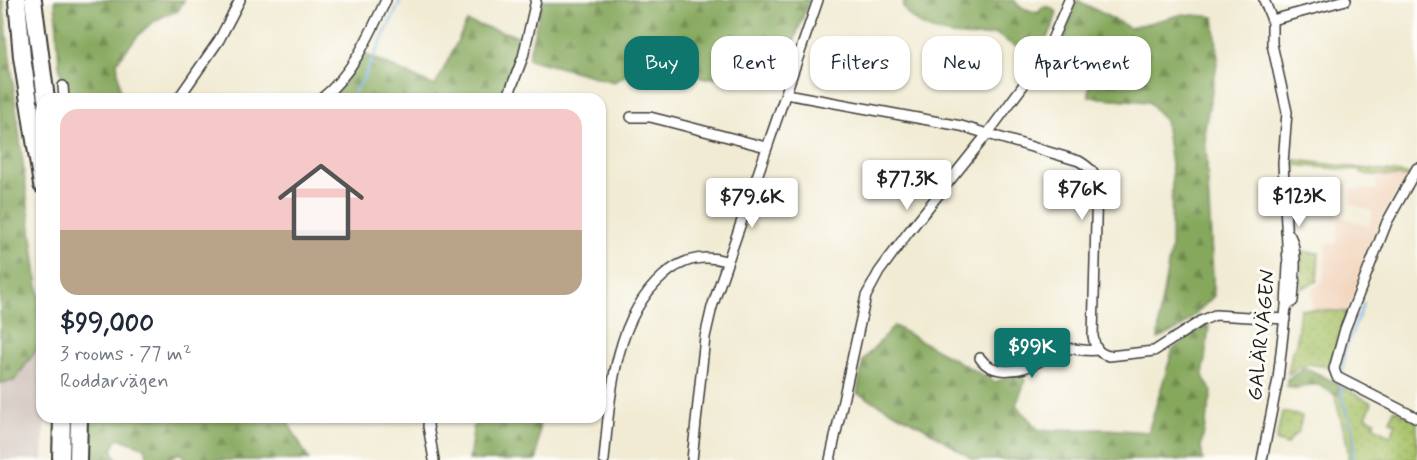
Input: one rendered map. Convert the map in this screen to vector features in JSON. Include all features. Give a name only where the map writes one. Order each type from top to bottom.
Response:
[{"type":"highway","points":[[17,0],[22,57],[36,147]]},
{"type":"highway","points":[[33,0],[45,93]]},
{"type":"highway","points":[[61,460],[62,423]]},
{"type":"highway","points":[[78,460],[79,423]]},
{"type":"street","points":[[182,93],[219,40],[240,0]]},
{"type":"street","points":[[327,93],[340,81],[356,59],[386,0]]},
{"type":"street","points":[[509,93],[523,57],[536,0]]},
{"type":"street","points":[[692,460],[705,337],[712,307],[818,0]]},
{"type":"street","points":[[830,460],[866,296],[872,284],[907,234],[988,133],[1045,56],[1069,0]]},
{"type":"street","name":"GALÄRVÄGEN","points":[[1262,460],[1278,379],[1287,307],[1288,265],[1282,163],[1287,112],[1272,44],[1272,20],[1264,0]]},
{"type":"street","points":[[1272,20],[1346,0]]},
{"type":"street","points":[[63,86],[64,93]]},
{"type":"street","points":[[786,94],[961,126],[1086,165],[1094,174],[1097,184],[1093,336],[1094,345],[1102,354],[1109,356],[1154,351],[1201,321],[1215,315],[1285,319]]},
{"type":"street","points":[[632,117],[650,117],[766,147]]},
{"type":"street","points":[[1417,168],[1387,222],[1345,329],[1334,369],[1337,376],[1343,380],[1417,418]]},
{"type":"street","points":[[604,460],[612,393],[622,346],[632,320],[647,292],[670,270],[688,260],[710,257],[726,261]]},
{"type":"street","points":[[980,358],[993,368],[1019,369],[1030,366],[1064,348],[1085,352],[1097,350]]},
{"type":"street","points":[[428,423],[434,460]]},
{"type":"shaded area","points":[[1374,173],[1408,177],[1384,214],[1347,312],[1312,310],[1313,288],[1319,285],[1324,277],[1326,243],[1337,244],[1339,216],[1368,226],[1373,212],[1350,204],[1351,189],[1376,190],[1378,176]]},
{"type":"shaded area","points":[[36,350],[36,423],[45,423],[43,460],[0,460],[0,383],[14,381]]},
{"type":"green space","points":[[0,0],[3,0],[36,269],[36,350],[14,381],[0,383]]},
{"type":"green space","points":[[55,0],[184,0],[178,11],[158,19],[143,31],[117,62],[120,93],[65,93],[59,65]]},
{"type":"green space","points":[[542,0],[809,0],[796,36],[711,36],[711,78],[699,77],[699,36],[624,36],[624,76],[614,82],[528,59]]},
{"type":"green space","points":[[904,0],[1014,0],[1020,7],[1038,13],[1042,7],[1050,7],[1057,12],[1048,36],[1014,36],[1014,45],[996,34],[958,36],[932,30],[910,17],[903,7]]},
{"type":"green space","points":[[1077,0],[1130,28],[1183,14],[1214,17],[1218,59],[1205,128],[1214,296],[1181,328],[1158,339],[1160,310],[1171,248],[1172,172],[1165,121],[1149,102],[1089,97],[1089,90],[1151,90],[1151,36],[1065,36]]},
{"type":"green space","points":[[467,22],[522,37],[517,61],[505,93],[335,93],[364,54],[435,86]]},
{"type":"green space","points":[[1287,159],[1410,174],[1408,177],[1361,174],[1361,171],[1296,165],[1293,190],[1287,189]]},
{"type":"green space","points":[[1303,252],[1319,253],[1317,281],[1301,289],[1301,255]]},
{"type":"green space","points":[[1300,309],[1347,312],[1329,367],[1308,364],[1288,374],[1292,351],[1296,345]]},
{"type":"green space","points":[[894,326],[995,382],[1023,372],[1025,382],[1016,405],[1039,430],[1106,429],[1148,432],[1173,349],[1198,330],[1209,326],[1203,376],[1212,392],[1201,446],[1203,460],[974,460],[923,427],[857,393],[863,360]]},
{"type":"green space","points":[[1306,368],[1339,384],[1339,392],[1335,395],[1317,385],[1295,389],[1287,386],[1287,379]]},
{"type":"green space","points":[[1342,387],[1372,403],[1366,417],[1375,421],[1373,426],[1390,436],[1396,424],[1390,421],[1394,409],[1417,422],[1417,460],[1353,460],[1354,434]]},
{"type":"green space","points":[[1339,392],[1352,429],[1351,460],[1348,460],[1347,443],[1336,403],[1335,395]]},
{"type":"green space","points":[[1282,412],[1302,416],[1298,434],[1294,435],[1287,445],[1276,441]]},
{"type":"green space","points":[[89,423],[288,423],[309,460],[187,460],[180,453],[166,460],[148,460],[145,448],[118,438],[112,450],[118,460],[86,460]]},
{"type":"green space","points":[[474,423],[540,423],[537,460],[469,460]]},
{"type":"waterway","points":[[354,93],[401,0]]},
{"type":"waterway","points":[[1343,374],[1344,352],[1364,303]]},
{"type":"waterway","points":[[1341,387],[1353,430],[1353,460]]}]
